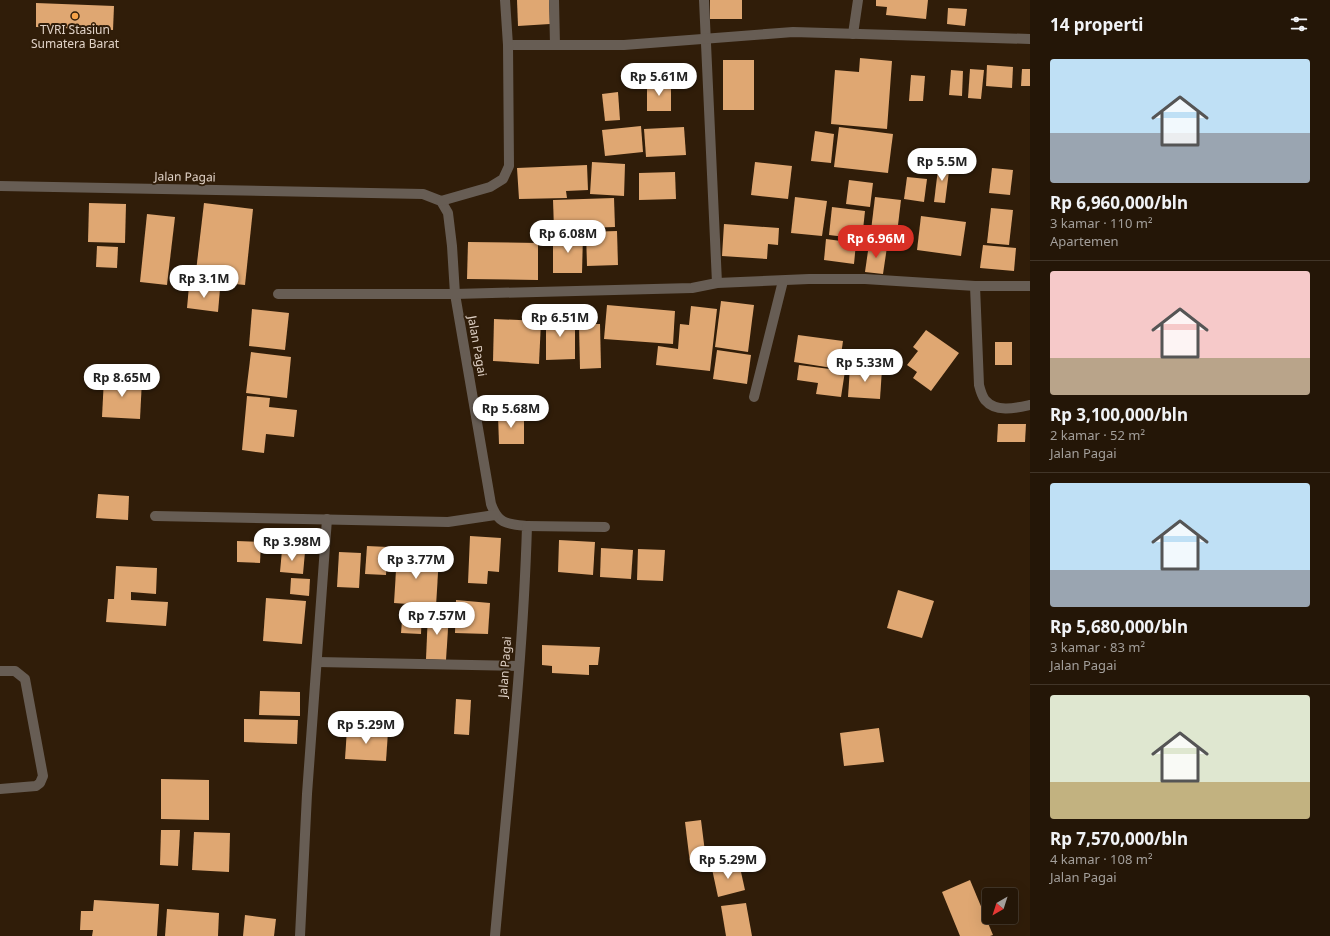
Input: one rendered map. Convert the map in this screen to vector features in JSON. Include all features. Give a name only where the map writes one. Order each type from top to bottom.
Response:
[{"type":"street","points":[[441,201],[490,187],[503,179],[509,166],[508,45],[505,0]]},
{"type":"street","points":[[554,0],[555,46]]},
{"type":"street","points":[[704,0],[717,283]]},
{"type":"street","points":[[853,34],[858,0]]},
{"type":"street","points":[[508,45],[624,45],[793,32],[1030,39]]},
{"type":"street","name":"Jalan Pagai","points":[[0,186],[423,194],[441,201],[448,213],[455,294],[494,515]]},
{"type":"street","points":[[278,294],[455,294],[692,288],[717,283],[809,279],[865,279],[975,286],[1030,286]]},
{"type":"street","points":[[754,397],[783,281]]},
{"type":"street","points":[[975,286],[979,385],[985,399],[996,407],[1010,409],[1030,405]]},
{"type":"street","points":[[155,516],[448,522],[494,515],[503,522],[527,526],[605,527]]},
{"type":"street","points":[[300,936],[307,794],[327,519]]},
{"type":"street","name":"Jalan Pagai","points":[[495,936],[518,666],[527,526]]},
{"type":"street","points":[[317,662],[518,666]]},
{"type":"street","points":[[0,671],[15,671],[25,679],[43,776],[40,784],[36,786],[0,789]]},
{"type":"building","points":[[517,0],[549,0],[550,24],[518,26]]},
{"type":"building","points":[[710,0],[742,0],[742,19],[710,19]]},
{"type":"building","points":[[876,0],[928,0],[926,19],[886,15],[887,7],[876,6]]},
{"type":"building","name":"TVRI Stasiun Sumatera Barat","points":[[36,3],[114,6],[113,30],[36,27]]},
{"type":"building","points":[[948,8],[967,9],[965,26],[947,24]]},
{"type":"building","points":[[860,58],[892,61],[887,129],[831,124],[835,70],[859,72]]},
{"type":"building","points":[[723,60],[754,60],[754,110],[723,110]]},
{"type":"building","points":[[987,65],[1013,67],[1012,88],[986,86]]},
{"type":"building","points":[[970,69],[984,70],[981,99],[968,98]]},
{"type":"building","points":[[1022,69],[1030,69],[1030,86],[1021,86]]},
{"type":"building","points":[[951,70],[963,71],[962,96],[949,95]]},
{"type":"building","points":[[911,75],[925,76],[923,101],[909,101]]},
{"type":"building","points":[[647,82],[671,83],[671,111],[647,111]]},
{"type":"building","points":[[618,92],[620,120],[605,121],[602,94]]},
{"type":"building","points":[[641,126],[643,152],[605,156],[602,130]]},
{"type":"building","points":[[684,127],[686,155],[646,157],[644,129]]},
{"type":"building","points":[[839,127],[893,134],[888,173],[834,167]]},
{"type":"building","points":[[815,131],[834,134],[831,163],[811,161]]},
{"type":"building","points":[[939,161],[950,163],[945,203],[934,202]]},
{"type":"building","points":[[592,162],[625,164],[624,196],[590,194]]},
{"type":"building","points":[[755,162],[792,166],[788,199],[751,195]]},
{"type":"building","points":[[587,165],[588,190],[566,191],[567,198],[519,199],[517,168]]},
{"type":"building","points":[[992,168],[1013,170],[1010,195],[989,193]]},
{"type":"building","points":[[675,172],[676,199],[639,200],[639,173]]},
{"type":"building","points":[[907,177],[927,179],[924,202],[904,199]]},
{"type":"building","points":[[849,180],[873,183],[870,207],[846,204]]},
{"type":"building","points":[[795,197],[827,201],[822,236],[791,233]]},
{"type":"building","points":[[875,197],[901,200],[896,242],[870,239]]},
{"type":"building","points":[[614,198],[615,227],[554,229],[553,200]]},
{"type":"building","points":[[89,203],[126,204],[125,243],[88,242]]},
{"type":"building","points":[[204,203],[253,209],[245,285],[195,280]]},
{"type":"building","points":[[832,207],[865,211],[862,239],[829,235]]},
{"type":"building","points":[[991,208],[1013,210],[1009,245],[987,243]]},
{"type":"building","points":[[147,214],[175,217],[167,285],[140,282]]},
{"type":"building","points":[[921,216],[966,222],[961,256],[917,250]]},
{"type":"building","points":[[724,224],[779,228],[778,245],[768,244],[767,259],[722,256]]},
{"type":"building","points":[[617,231],[618,265],[587,266],[586,232]]},
{"type":"building","points":[[553,234],[583,235],[582,273],[553,273]]},
{"type":"building","points":[[826,239],[856,243],[854,264],[824,260]]},
{"type":"building","points":[[468,242],[538,243],[538,280],[467,279]]},
{"type":"building","points":[[869,244],[887,247],[883,274],[865,272]]},
{"type":"building","points":[[983,245],[1016,248],[1014,271],[980,268]]},
{"type":"building","points":[[97,246],[118,247],[117,268],[96,267]]},
{"type":"building","points":[[189,286],[220,289],[218,312],[187,308]]},
{"type":"building","points":[[721,301],[754,305],[748,352],[715,347]]},
{"type":"building","points":[[607,305],[675,311],[673,344],[604,339]]},
{"type":"building","points":[[691,306],[717,309],[710,371],[656,365],[658,346],[678,349],[680,324],[689,325]]},
{"type":"building","points":[[252,309],[289,313],[285,350],[249,346]]},
{"type":"building","points":[[546,316],[575,316],[575,359],[546,360]]},
{"type":"building","points":[[494,319],[541,321],[539,364],[493,361]]},
{"type":"building","points":[[579,324],[600,324],[601,368],[580,369]]},
{"type":"building","points":[[926,330],[959,353],[931,391],[913,378],[917,372],[907,365],[918,351],[913,347]]},
{"type":"building","points":[[798,335],[843,341],[839,369],[794,362]]},
{"type":"building","points":[[995,342],[1012,342],[1012,365],[995,365]]},
{"type":"building","points":[[717,350],[751,355],[747,384],[713,379]]},
{"type":"building","points":[[251,352],[291,357],[287,398],[246,393]]},
{"type":"building","points":[[799,365],[845,371],[841,397],[816,394],[818,383],[797,380]]},
{"type":"building","points":[[850,367],[882,369],[880,399],[848,397]]},
{"type":"building","points":[[104,378],[142,380],[140,419],[102,417]]},
{"type":"building","points":[[247,396],[270,398],[269,407],[297,410],[294,437],[266,434],[264,453],[242,450]]},
{"type":"building","points":[[498,415],[524,415],[524,444],[499,444]]},
{"type":"building","points":[[998,424],[1026,424],[1025,442],[997,442]]},
{"type":"building","points":[[98,494],[129,496],[128,520],[96,518]]},
{"type":"building","points":[[470,536],[501,538],[499,572],[488,571],[487,584],[468,583]]},
{"type":"building","points":[[559,540],[595,542],[593,575],[558,572]]},
{"type":"building","points":[[237,541],[261,542],[260,563],[237,562]]},
{"type":"building","points":[[367,546],[388,547],[386,575],[365,574]]},
{"type":"building","points":[[601,548],[633,550],[631,579],[600,577]]},
{"type":"building","points":[[638,549],[665,550],[663,581],[637,580]]},
{"type":"building","points":[[282,550],[305,552],[303,574],[280,572]]},
{"type":"building","points":[[339,552],[361,553],[359,588],[337,587]]},
{"type":"building","points":[[397,554],[439,557],[436,606],[394,603]]},
{"type":"building","points":[[116,566],[157,568],[156,594],[131,592],[131,600],[168,602],[166,626],[106,622],[108,599],[114,599]]},
{"type":"building","points":[[291,578],[310,579],[309,596],[290,594]]},
{"type":"building","points":[[898,590],[934,601],[922,638],[887,628]]},
{"type":"building","points":[[266,598],[306,601],[302,644],[263,641]]},
{"type":"building","points":[[456,600],[490,603],[488,634],[455,633]]},
{"type":"building","points":[[403,608],[422,609],[421,634],[401,633]]},
{"type":"building","points":[[428,613],[449,614],[446,660],[426,659]]},
{"type":"building","points":[[542,645],[600,647],[598,665],[589,665],[589,675],[552,673],[552,666],[542,665]]},
{"type":"building","points":[[260,691],[300,692],[300,716],[259,715]]},
{"type":"building","points":[[456,699],[471,700],[469,735],[454,734]]},
{"type":"building","points":[[244,719],[298,720],[297,744],[244,742]]},
{"type":"building","points":[[879,728],[884,762],[844,766],[840,733]]},
{"type":"building","points":[[347,729],[388,732],[386,761],[345,759]]},
{"type":"building","points":[[161,779],[209,780],[209,820],[161,819]]},
{"type":"building","points":[[701,820],[706,860],[690,863],[685,822]]},
{"type":"building","points":[[161,830],[180,830],[178,866],[160,865]]},
{"type":"building","points":[[194,832],[230,833],[229,872],[192,870]]},
{"type":"building","points":[[739,863],[745,890],[718,897],[712,869]]},
{"type":"building","points":[[970,880],[982,909],[982,924],[988,924],[993,935],[960,936],[942,892]]},
{"type":"building","points":[[94,900],[159,904],[157,936],[92,936],[93,930],[80,930],[81,911],[93,911]]},
{"type":"building","points":[[746,903],[752,936],[726,936],[721,906]]},
{"type":"building","points":[[167,909],[219,913],[218,936],[165,936]]},
{"type":"building","points":[[245,915],[276,919],[274,936],[243,936]]},
{"type":"place","name":"TVRI Stasiun Sumatera Barat","points":[[75,16]]}]
